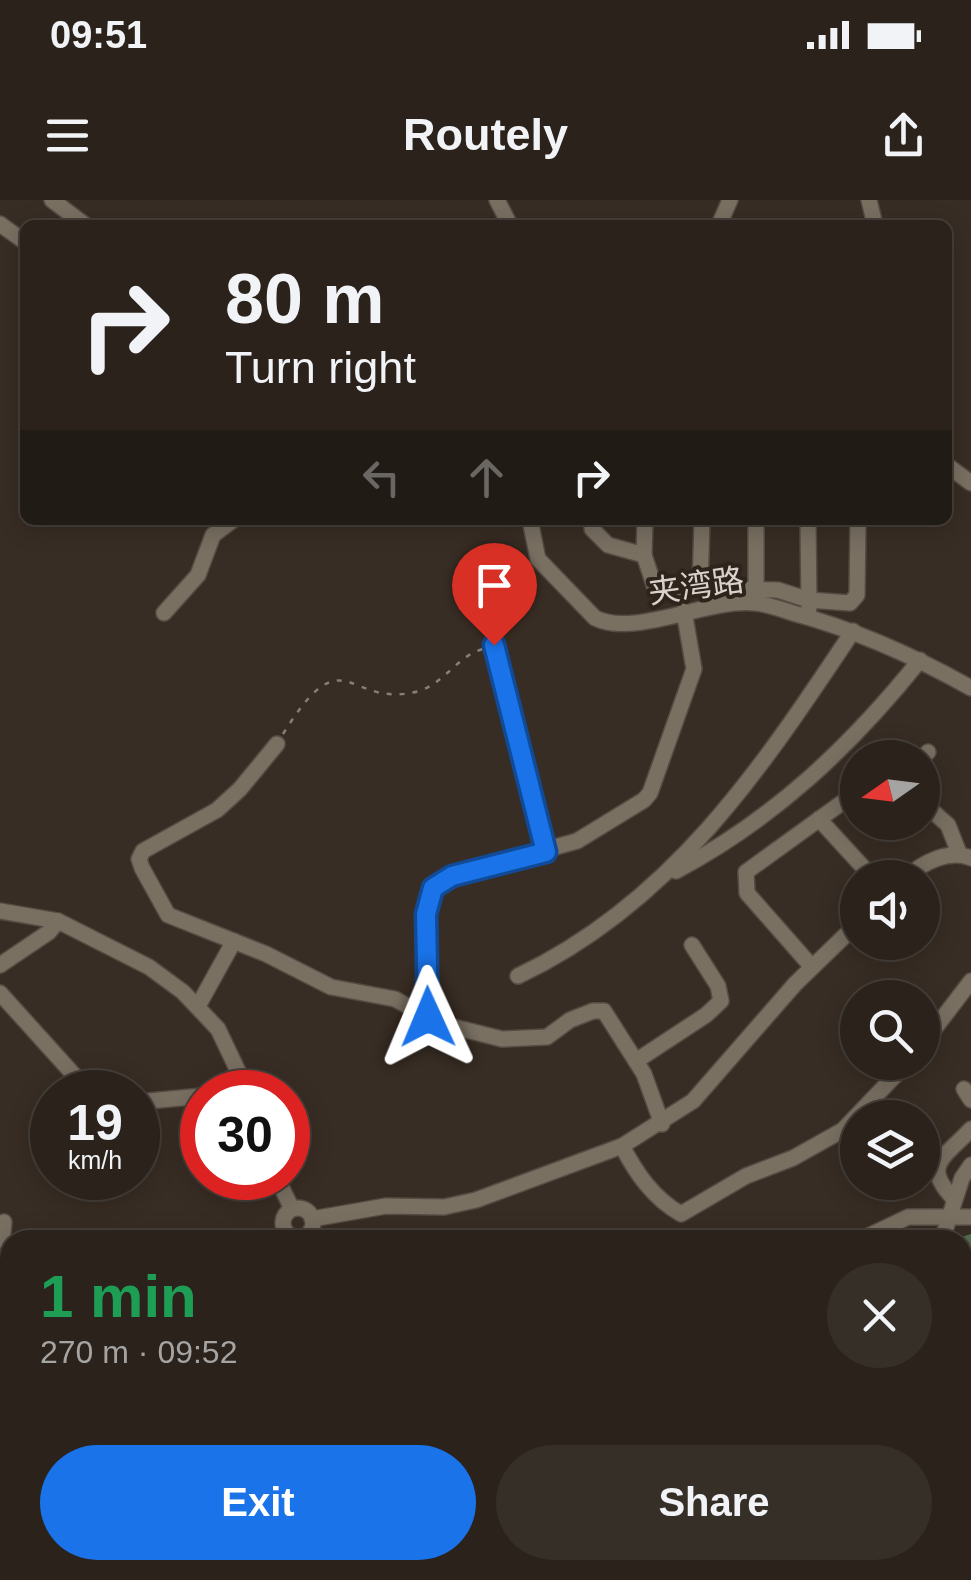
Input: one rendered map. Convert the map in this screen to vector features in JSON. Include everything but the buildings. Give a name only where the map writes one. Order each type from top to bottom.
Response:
[{"type":"street","points":[[52,200],[78,220]]},
{"type":"street","points":[[164,613],[198,576],[213,535],[226,525]]},
{"type":"street","name":"夹湾路","points":[[531,525],[538,559],[595,618],[624,624],[756,602],[853,631],[920,660],[971,688]]},
{"type":"street","points":[[592,525],[608,545],[644,555]]},
{"type":"street","points":[[646,525],[644,555],[655,588],[756,588],[809,600],[850,603],[857,595],[858,525]]},
{"type":"street","points":[[700,589],[702,525]]},
{"type":"street","points":[[756,525],[756,588]]},
{"type":"street","points":[[808,525],[809,617]]},
{"type":"street","points":[[428,1017],[426,914],[433,888],[452,876],[546,852],[615,820],[650,792],[694,669],[684,611]]},
{"type":"street","points":[[518,976],[569,952],[662,879],[750,779],[853,631]]},
{"type":"street","points":[[494,645],[546,852]]},
{"type":"street","points":[[662,879],[720,848],[779,808],[890,698],[920,660]]},
{"type":"street","points":[[277,744],[217,810],[154,844],[140,859],[168,914],[331,987],[395,1000],[450,1028],[520,1040],[547,1037],[570,1020],[593,1010],[604,1011],[653,1091],[662,1124]]},
{"type":"street","points":[[812,968],[747,893],[744,882],[746,872],[840,804]]},
{"type":"street","points":[[932,860],[965,856],[940,818]]},
{"type":"street","points":[[818,819],[856,860]]},
{"type":"street","points":[[0,911],[58,922],[149,966],[218,1028],[238,1070]]},
{"type":"street","points":[[0,965],[58,922]]},
{"type":"street","points":[[198,1006],[234,941]]},
{"type":"street","points":[[312,1219],[386,1206],[444,1207],[476,1200],[622,1146],[693,1101],[840,941]]},
{"type":"street","points":[[636,1061],[706,1016],[721,1000],[721,992],[692,944]]},
{"type":"street","points":[[940,1021],[971,981]]},
{"type":"street","points":[[0,993],[70,1070]]},
{"type":"street","points":[[622,1146],[637,1174],[664,1204],[681,1214],[746,1176],[793,1158],[843,1130],[891,1080]]},
{"type":"street","points":[[954,1200],[938,1182],[936,1172],[971,1130]]},
{"type":"street","points":[[944,1230],[971,1165]]},
{"type":"street","points":[[288,1200],[292,1208]]},
{"type":"street","points":[[292,1208],[302,1208],[312,1219]]},
{"type":"street","points":[[284,1230],[283,1220],[292,1208]]},
{"type":"street","points":[[880,1230],[908,1216],[971,1218]]},
{"type":"street","points":[[308,1230],[312,1219]]},
{"type":"street","points":[[3,1230],[4,1222]]},
{"type":"path","points":[[277,744],[306,698],[330,682],[346,679],[381,693],[422,690],[437,683],[469,652],[494,645]]},
{"type":"route","points":[[428,1017],[426,914],[433,888],[452,876],[546,852],[494,645]]}]
